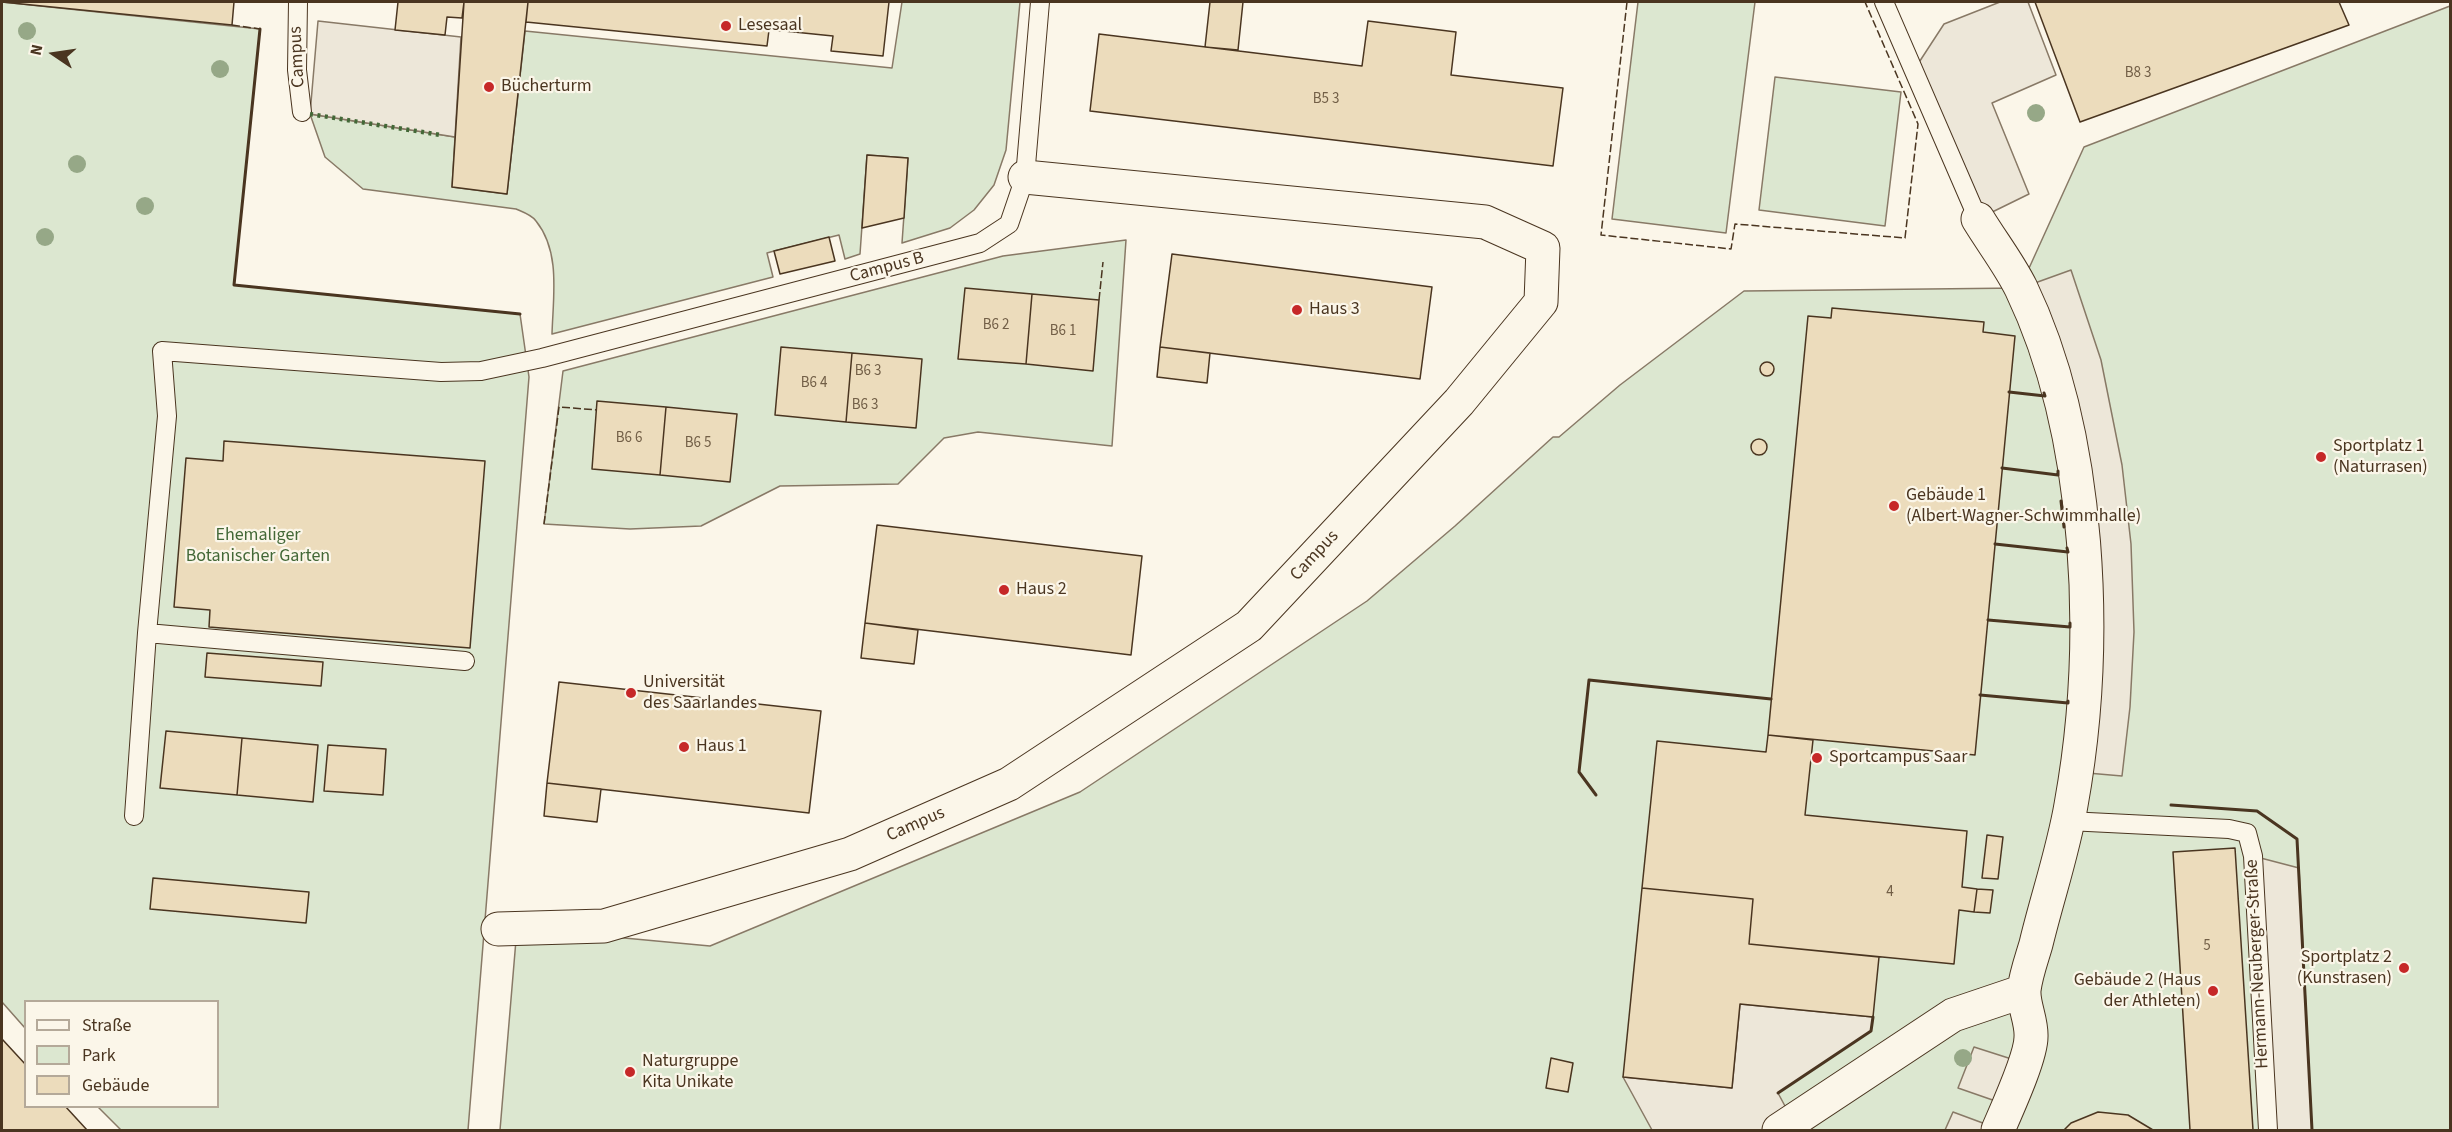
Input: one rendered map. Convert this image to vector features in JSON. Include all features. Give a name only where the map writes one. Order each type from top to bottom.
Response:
[{"type":"street","name":"Campus","points":[[498,929],[604,926],[850,854],[1009,784],[1249,626],[1459,402],[1541,302],[1543,248],[1485,222],[1025,177]]},
{"type":"street","points":[[1978,219],[2021,288],[2059,390],[2075,474],[2083,545],[2087,629],[2083,704],[2068,821],[2024,991],[2032,1037],[1998,1131]]},
{"type":"street","points":[[1779,1131],[1953,1015],[2024,991]]},
{"type":"lane","name":"Campus","points":[[298,2],[297,70],[302,112]]},
{"type":"lane","name":"Campus B","points":[[147,633],[167,416],[162,351],[441,372],[481,370],[542,358],[980,243],[1009,224],[1025,177],[1040,2]]},
{"type":"lane","points":[[1884,2],[1978,219]]},
{"type":"lane","points":[[134,816],[147,633],[465,661]]},
{"type":"lane","name":"Hermann-Neuberger-Straße","points":[[2068,821],[2229,829],[2247,832],[2253,856],[2268,1131]]},
{"type":"green space","name":"Ehemaliger Botanischer Garten","points":[[2,2],[260,29],[234,285],[520,314],[529,377],[468,1130],[121,1130],[99,1108],[219,1108],[219,1000],[24,1000],[24,1027],[2,1002]]},
{"type":"green space","points":[[902,2],[1020,2],[1006,150],[994,185],[974,210],[950,228],[902,243],[908,158],[867,155],[860,254],[845,259],[839,235],[774,251],[767,253],[773,277],[552,334],[554,275],[552,261],[544,233],[534,219],[516,209],[363,189],[325,157],[310,114],[455,137],[452,187],[507,194],[525,31],[892,68]]},
{"type":"green space","points":[[1638,2],[1755,2],[1726,233],[1612,219]]},
{"type":"green space","name":"Sportcampus Saar","points":[[2450,6],[2450,1130],[500,1130],[517,928],[710,946],[1080,792],[1367,601],[1455,526],[1553,437],[1559,437],[1620,385],[1744,291],[2020,288],[2084,147]]},
{"type":"green space","points":[[1775,77],[1901,92],[1885,226],[1759,210]]},
{"type":"green space","points":[[1126,240],[1112,446],[978,432],[944,438],[898,484],[780,486],[701,526],[630,529],[544,524],[563,371],[1003,256]]},
{"type":"shaded area","points":[[2000,2],[2028,2],[2056,75],[1992,103],[2029,194],[1978,219],[1914,70],[1944,24]]},
{"type":"shaded area","points":[[318,21],[461,37],[455,137],[310,114]]},
{"type":"shaded area","points":[[2071,270],[2101,360],[2122,465],[2131,544],[2134,632],[2130,707],[2122,776],[2076,772],[2083,545],[2021,288]]},
{"type":"shaded area","points":[[2253,856],[2299,868],[2312,1130],[2268,1130]]},
{"type":"shaded area","points":[[1740,1004],[1873,1017],[1871,1031],[1778,1093],[1793,1121],[1779,1130],[1652,1130],[1623,1077],[1732,1088]]},
{"type":"shaded area","points":[[1974,1047],[2024,1063],[2007,1105],[1958,1088]]},
{"type":"shaded area","points":[[1953,1112],[1999,1129],[1945,1130]]},
{"type":"building","points":[[2,2],[234,2],[232,25]]},
{"type":"building","points":[[398,2],[464,2],[462,18],[447,17],[445,35],[395,30]]},
{"type":"building","name":"Bücherturm","points":[[464,2],[528,2],[507,194],[452,187]]},
{"type":"building","name":"Lesesaal","points":[[528,2],[889,2],[883,56],[831,51],[833,36],[784,31],[769,30],[767,46],[526,22]]},
{"type":"building","points":[[1210,2],[1243,2],[1238,50],[1205,47]]},
{"type":"building","points":[[2035,2],[2339,2],[2349,25],[2080,122]]},
{"type":"building","points":[[1368,21],[1456,32],[1451,75],[1563,88],[1553,166],[1090,111],[1099,34],[1362,66]]},
{"type":"building","points":[[867,155],[908,158],[904,218],[862,228]]},
{"type":"building","points":[[829,237],[835,261],[780,274],[774,251]]},
{"type":"building","name":"Haus 3","points":[[1172,254],[1432,287],[1420,379],[1160,347]]},
{"type":"building","points":[[965,288],[1032,294],[1026,364],[958,359]]},
{"type":"building","points":[[1032,294],[1099,300],[1093,371],[1026,364]]},
{"type":"building","name":"Gebäude 1 (Albert-Wagner-Schwimmhalle)","points":[[1832,308],[1984,322],[1983,332],[2015,336],[1975,755],[1768,735],[1808,316],[1831,318]]},
{"type":"building","points":[[781,347],[852,353],[846,422],[775,415]]},
{"type":"building","points":[[1160,347],[1210,353],[1207,383],[1157,377]]},
{"type":"building","points":[[852,353],[922,359],[916,428],[846,422]]},
{"type":"building","points":[[1764,362],[1770,362],[1774,369],[1770,376],[1764,376],[1760,372],[1760,366]]},
{"type":"building","points":[[597,401],[666,407],[660,475],[592,469]]},
{"type":"building","points":[[666,407],[737,414],[730,482],[660,475]]},
{"type":"building","points":[[1759,439],[1765,441],[1767,447],[1765,453],[1759,455],[1753,453],[1751,447],[1753,441]]},
{"type":"building","points":[[224,441],[485,461],[470,648],[209,627],[210,610],[174,607],[186,458],[223,461]]},
{"type":"building","name":"Haus 2","points":[[877,525],[1142,556],[1131,655],[865,623]]},
{"type":"building","points":[[865,623],[918,630],[914,664],[861,658]]},
{"type":"building","points":[[207,653],[323,662],[321,686],[205,677]]},
{"type":"building","name":"Haus 1","points":[[559,682],[821,711],[809,813],[547,783]]},
{"type":"building","points":[[166,731],[242,738],[237,795],[160,788]]},
{"type":"building","points":[[1768,735],[1813,740],[1805,815],[1967,831],[1962,887],[1977,889],[1974,912],[1959,910],[1954,964],[1749,944],[1753,899],[1642,888],[1657,741],[1766,752]]},
{"type":"building","points":[[242,738],[318,745],[313,802],[237,795]]},
{"type":"building","points":[[328,745],[386,749],[383,795],[324,791]]},
{"type":"building","points":[[547,783],[601,789],[597,822],[544,816]]},
{"type":"building","points":[[1987,835],[2003,837],[1998,879],[1982,878]]},
{"type":"building","name":"Gebäude 2 (Haus der Athleten)","points":[[2235,848],[2253,1130],[2190,1130],[2173,852]]},
{"type":"building","points":[[153,878],[309,892],[306,923],[150,909]]},
{"type":"building","points":[[1642,888],[1753,899],[1749,944],[1879,957],[1873,1017],[1740,1004],[1732,1088],[1623,1077]]},
{"type":"building","points":[[1977,889],[1993,890],[1990,913],[1974,912]]},
{"type":"building","points":[[2,1039],[24,1063],[24,1108],[67,1108],[87,1130],[2,1130]]},
{"type":"building","points":[[1551,1058],[1573,1063],[1568,1092],[1546,1088]]},
{"type":"building","points":[[2098,1112],[2128,1115],[2153,1130],[2064,1130],[2071,1123]]},
{"type":"hedge","points":[[310,114],[441,135]]},
{"type":"fence","points":[[1627,2],[1601,235],[1731,249],[1735,224],[1905,238],[1918,124],[1865,2]]},
{"type":"fence","points":[[232,25],[260,29]]},
{"type":"fence","points":[[1099,300],[1103,262]]},
{"type":"fence","points":[[544,524],[559,407],[597,410]]},
{"type":"wall","points":[[260,29],[234,285],[520,314]]},
{"type":"wall","points":[[2009,392],[2045,396],[2044,393]]},
{"type":"wall","points":[[2002,468],[2058,475],[2058,471]]},
{"type":"wall","points":[[2061,501],[2064,527]]},
{"type":"wall","points":[[1995,544],[2068,552],[2067,548]]},
{"type":"wall","points":[[1988,620],[2070,627],[2070,623]]},
{"type":"wall","points":[[1596,795],[1579,772],[1589,680],[1771,699]]},
{"type":"wall","points":[[1980,695],[2068,703],[2068,701]]},
{"type":"wall","points":[[2171,805],[2257,811],[2297,839],[2312,1130]]},
{"type":"wall","points":[[1778,1093],[1871,1031],[1873,1017]]},
{"type":"place","name":"Lesesaal","points":[[726,26]]},
{"type":"place","name":"Bücherturm","points":[[489,87]]},
{"type":"place","name":"Haus 3","points":[[1297,310]]},
{"type":"place","name":"Sportplatz 1 (Naturrasen)","points":[[2321,457]]},
{"type":"place","name":"Gebäude 1 (Albert-Wagner-Schwimmhalle)","points":[[1894,506]]},
{"type":"place","name":"Haus 2","points":[[1004,590]]},
{"type":"place","name":"Universität des Saarlandes","points":[[631,693]]},
{"type":"place","name":"Haus 1","points":[[684,747]]},
{"type":"place","name":"Sportcampus Saar","points":[[1817,758]]},
{"type":"place","name":"Sportplatz 2 (Kunstrasen)","points":[[2404,968]]},
{"type":"place","name":"Gebäude 2 (Haus der Athleten)","points":[[2213,991]]},
{"type":"place","name":"Naturgruppe Kita Unikate","points":[[630,1072]]}]
